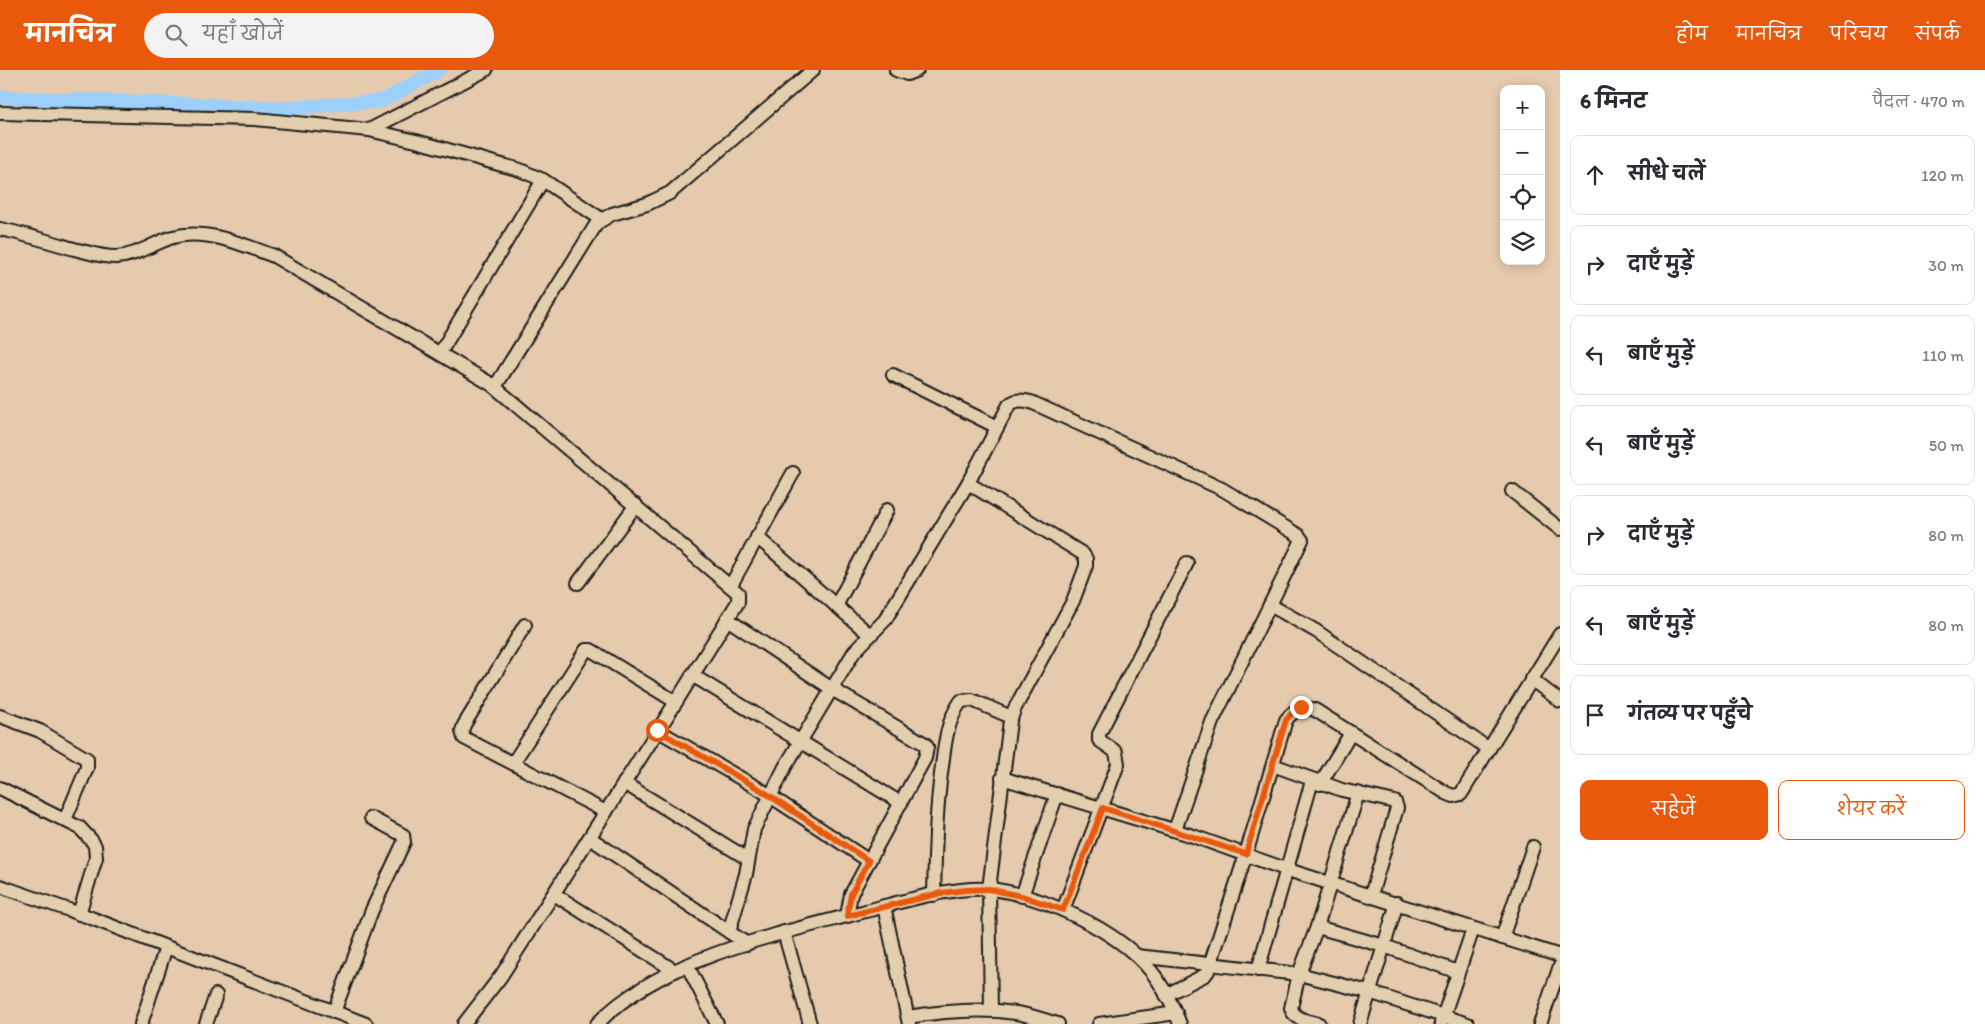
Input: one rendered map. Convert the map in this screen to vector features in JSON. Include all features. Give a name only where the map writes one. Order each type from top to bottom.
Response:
[{"type":"street","points":[[369,130],[486,70]]},
{"type":"street","points":[[495,387],[597,223],[612,214],[647,204],[670,192],[813,70]]},
{"type":"street","points":[[896,70],[906,74],[917,70]]},
{"type":"street","points":[[0,113],[255,119],[369,130],[520,170],[543,180],[602,219]]},
{"type":"street","points":[[440,354],[543,180]]},
{"type":"street","points":[[0,230],[98,255],[116,257],[143,251],[173,237],[193,235],[208,236],[245,245],[274,256],[495,387],[736,590],[739,597],[738,602],[676,702],[492,990],[464,1024]]},
{"type":"street","points":[[893,374],[997,427]]},
{"type":"street","points":[[729,932],[746,874],[754,829],[799,742],[854,652],[885,620],[968,483],[1008,405],[1021,400],[1031,402],[1214,485],[1298,535],[1302,540],[1212,722],[1175,830]]},
{"type":"street","points":[[731,585],[793,473]]},
{"type":"street","points":[[968,483],[1083,554],[1086,559],[1086,566],[1073,601],[1015,708],[1007,735],[989,889],[991,1010]]},
{"type":"street","points":[[1512,491],[1560,529]]},
{"type":"street","points":[[578,582],[636,505]]},
{"type":"street","points":[[836,606],[887,510]]},
{"type":"street","points":[[758,537],[870,635]]},
{"type":"street","points":[[1063,910],[1103,808],[1118,760],[1116,752],[1099,740],[1099,734],[1187,563]]},
{"type":"street","points":[[1270,605],[1316,631],[1489,749]]},
{"type":"street","points":[[727,619],[832,689],[925,744],[927,747]]},
{"type":"street","points":[[525,625],[464,724],[462,732],[468,741],[606,812]]},
{"type":"street","points":[[1166,995],[1204,974],[1210,964],[1246,854],[1286,720],[1294,711],[1301,707],[1315,710],[1446,793],[1453,796],[1462,794],[1560,634]]},
{"type":"street","points":[[514,764],[586,650],[591,650],[676,702]]},
{"type":"street","points":[[692,675],[900,803]]},
{"type":"street","points":[[1531,679],[1560,700]]},
{"type":"street","points":[[934,895],[937,802],[945,740],[953,712],[961,700],[972,700],[1011,717]]},
{"type":"street","points":[[0,716],[40,731],[87,759],[87,768],[65,820]]},
{"type":"street","points":[[657,730],[770,796],[869,861]]},
{"type":"street","points":[[1258,970],[1316,782],[1351,733]]},
{"type":"street","points":[[927,747],[945,740]]},
{"type":"street","points":[[847,916],[851,894],[925,758],[927,747]]},
{"type":"street","points":[[1273,765],[1316,782],[1358,794],[1392,800],[1397,804],[1371,895]]},
{"type":"street","points":[[1002,778],[1175,830],[1330,884],[1371,895],[1560,956]]},
{"type":"street","points":[[624,783],[748,859]]},
{"type":"street","points":[[0,788],[80,828],[92,840],[96,851],[96,858],[79,914]]},
{"type":"street","points":[[1022,896],[1057,794]]},
{"type":"street","points":[[1319,1024],[1298,1018],[1291,1011],[1299,974],[1317,927],[1358,794]]},
{"type":"street","points":[[334,1012],[372,910],[404,842],[403,835],[371,818]]},
{"type":"street","points":[[590,838],[747,944]]},
{"type":"street","points":[[1502,938],[1533,848]]},
{"type":"street","points":[[0,886],[79,914],[366,1024]]},
{"type":"street","points":[[597,1024],[608,1013],[642,988],[681,968],[747,944],[784,932],[884,906],[934,895],[966,890],[989,889],[1022,896],[1063,910],[1126,946],[1152,971],[1178,1018],[1099,1024]]},
{"type":"street","points":[[554,894],[681,968],[718,1024]]},
{"type":"street","points":[[1360,1024],[1397,904]]},
{"type":"street","points":[[884,906],[908,1021],[950,1011],[991,1010],[1019,1014],[1058,1024]]},
{"type":"street","points":[[1317,927],[1384,946],[1458,972]]},
{"type":"street","points":[[1442,1020],[1473,929]]},
{"type":"street","points":[[784,932],[810,1024]]},
{"type":"street","points":[[141,1024],[166,947]]},
{"type":"street","points":[[1137,956],[1299,974],[1370,992],[1442,1020],[1468,1024]]},
{"type":"street","points":[[1540,1024],[1557,984],[1560,966]]},
{"type":"street","points":[[206,1024],[216,995]]},
{"type":"waterway","points":[[0,97],[286,108],[382,101],[439,70]]},
{"type":"route","points":[[657,730],[761,790],[869,861],[851,894],[847,916],[941,893],[989,889],[1025,897],[1063,910],[1103,808],[1246,854],[1286,720],[1294,711],[1301,707]]}]
